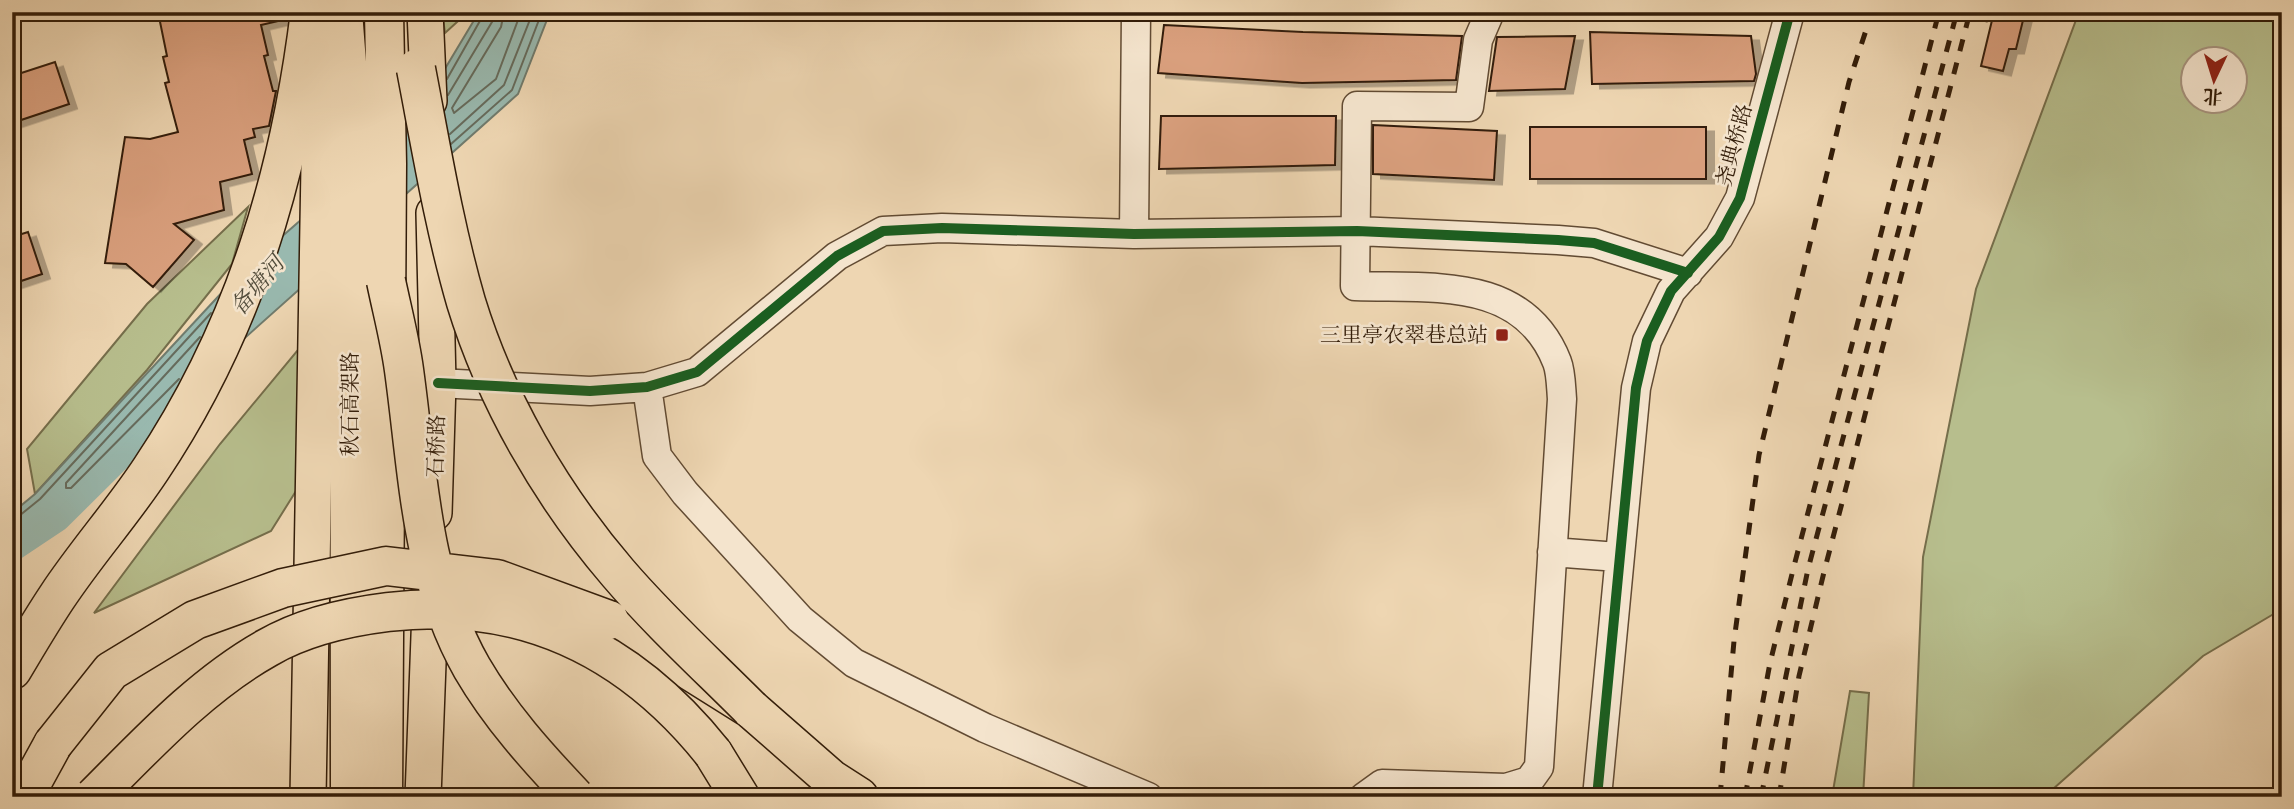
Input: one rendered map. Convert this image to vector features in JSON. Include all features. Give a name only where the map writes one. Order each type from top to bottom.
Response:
[{"type":"highway","points":[[12,670],[57,597],[152,468],[216,353],[242,297],[277,197],[305,57],[311,12]]},
{"type":"highway","name":"秋石高架路","points":[[343,12],[349,102],[350,797]]},
{"type":"highway","name":"秋石高架路","points":[[383,797],[386,281],[384,12]]},
{"type":"highway","points":[[403,12],[449,236],[467,303],[497,382],[552,485],[617,572],[751,709],[831,779],[859,797]]},
{"type":"highway","points":[[386,281],[404,368],[421,516],[437,583],[471,667],[498,709],[575,797]]},
{"type":"highway","points":[[24,797],[53,744],[111,671],[195,620],[283,588],[386,566],[497,579],[609,620],[751,709]]},
{"type":"highway","points":[[12,637],[57,597]]},
{"type":"highway","points":[[94,797],[192,702],[227,673],[268,647],[320,625],[365,614],[409,609],[463,609],[536,623],[579,640],[630,672],[683,715],[713,753],[740,797]]},
{"type":"main road","points":[[308,797],[320,109],[311,12]]},
{"type":"main road","name":"石桥路","points":[[423,797],[438,383],[425,12]]},
{"type":"street","points":[[1134,233],[1136,12]]},
{"type":"street","points":[[1364,797],[1382,784],[1506,788],[1529,781],[1539,767],[1562,399],[1558,363],[1543,336],[1515,309],[1488,295],[1448,287],[1355,286],[1357,106],[1469,107],[1478,40],[1490,12]]},
{"type":"street","name":"尧典桥路","points":[[1597,797],[1636,388],[1647,341],[1671,291],[1719,237],[1740,198],[1790,12]]},
{"type":"street","points":[[438,383],[590,391],[646,387],[697,372],[837,256],[883,231],[942,228],[1134,233],[1357,231],[1594,243],[1688,274]]},
{"type":"street","points":[[646,387],[657,456],[685,493],[800,619],[854,663],[985,728],[1135,794]]},
{"type":"street","points":[[1552,552],[1618,557]]},
{"type":"green space","points":[[442,12],[468,12],[445,33]]},
{"type":"green space","points":[[2079,12],[2282,12],[2282,609],[2203,656],[2044,797],[1913,797],[1923,557],[1976,289]]},
{"type":"green space","points":[[248,207],[232,264],[147,370],[35,494],[27,449],[147,304]]},
{"type":"green space","points":[[302,345],[301,483],[271,531],[94,613],[220,444]]},
{"type":"green space","points":[[1850,691],[1869,693],[1863,797],[1832,797]]},
{"type":"water","points":[[479,12],[550,12],[518,94],[228,353],[60,521],[12,562],[12,513],[35,494],[239,274],[413,122]]},
{"type":"building","points":[[158,12],[288,12],[287,19],[261,25],[268,55],[264,56],[273,91],[276,91],[269,126],[253,129],[255,137],[244,140],[252,174],[220,182],[224,210],[174,224],[194,240],[153,287],[126,264],[105,263],[125,137],[150,139],[178,132],[165,83],[169,82],[163,57],[167,56]]},
{"type":"building","points":[[1994,12],[2025,12],[2016,49],[2009,49],[2003,71],[1981,66]]},
{"type":"building","points":[[1164,25],[1462,36],[1456,80],[1302,83],[1158,73]]},
{"type":"building","points":[[1590,32],[1751,36],[1756,74],[1754,81],[1592,84]]},
{"type":"building","points":[[1575,36],[1565,89],[1489,91],[1497,37]]},
{"type":"building","points":[[55,62],[69,104],[12,123],[12,76]]},
{"type":"building","points":[[1161,116],[1336,116],[1335,165],[1159,169]]},
{"type":"building","points":[[1373,125],[1497,131],[1494,180],[1373,174]]},
{"type":"building","points":[[1530,127],[1706,127],[1706,179],[1530,179]]},
{"type":"building","points":[[28,232],[42,274],[12,284],[12,237]]},
{"type":"waterway","name":"备塘河","points":[[12,553],[60,521],[170,412]]},
{"type":"railway","points":[[1720,797],[1734,641],[1759,455],[1849,82],[1872,12]]},
{"type":"railway","points":[[1745,797],[1770,663],[1939,12]]},
{"type":"railway","points":[[1761,797],[1808,569],[1957,12]]},
{"type":"railway","points":[[1779,797],[1799,676],[1824,572],[1970,12]]},
{"type":"railway","points":[[1985,22],[1987,12]]},
{"type":"cycle path","points":[[1597,797],[1636,388],[1647,341],[1671,291],[1719,237],[1740,198],[1790,12]]},
{"type":"cycle path","points":[[438,383],[590,391],[647,387],[697,372],[837,256],[883,231],[942,228],[1134,234],[1357,231],[1558,240],[1594,243],[1688,273]]},
{"type":"place","name":"三里亭农翠巷总站","points":[[1502,335]]}]
